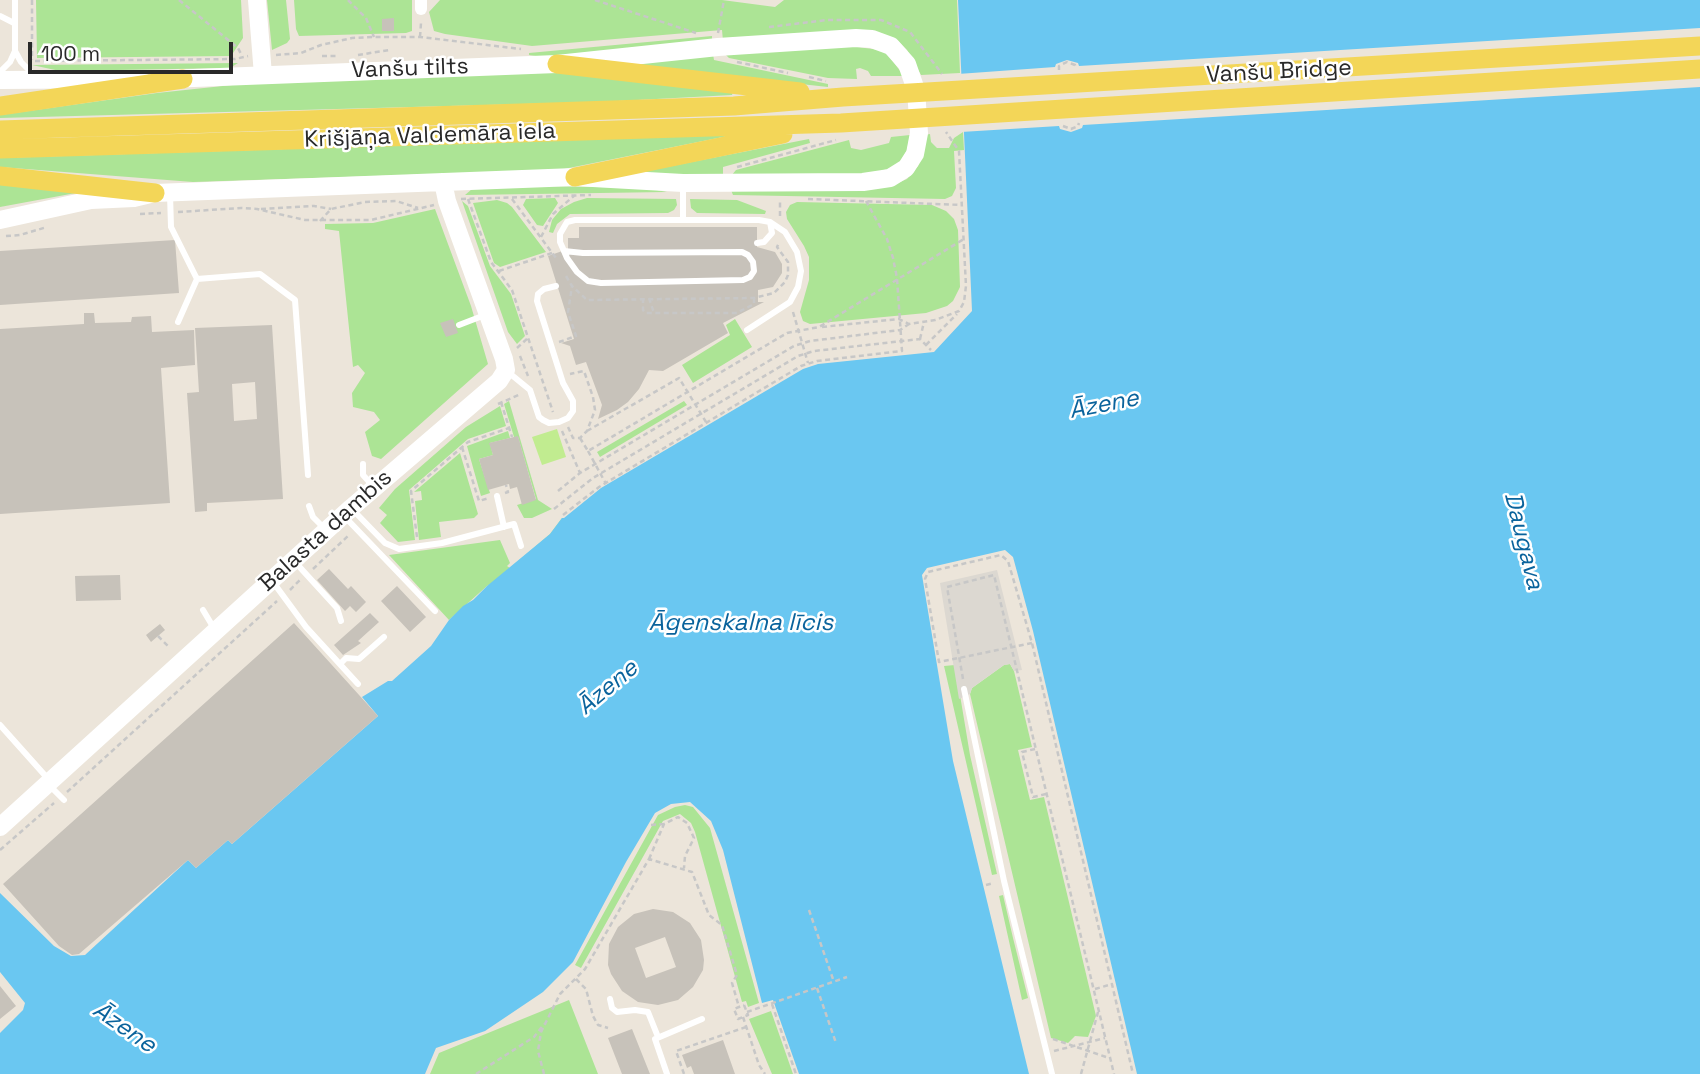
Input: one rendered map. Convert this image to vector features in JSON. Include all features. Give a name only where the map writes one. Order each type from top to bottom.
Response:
[{"type":"main road","name":"Vanšu Bridge","points":[[850,97],[1700,46]]},
{"type":"main road","points":[[557,64],[850,97]]},
{"type":"main road","name":"Vanšu Bridge","points":[[849,127],[1700,69]]},
{"type":"main road","points":[[0,106],[183,79]]},
{"type":"main road","name":"Krišjāņa Valdemāra iela","points":[[0,130],[734,106],[850,97]]},
{"type":"main road","points":[[575,186],[849,127]]},
{"type":"main road","name":"Krišjāņa Valdemāra iela","points":[[0,149],[849,127]]},
{"type":"main road","points":[[0,176],[162,192]]},
{"type":"street","points":[[257,0],[263,75]]},
{"type":"street","name":"Vanšu tilts","points":[[0,80],[183,79],[557,64],[718,47],[856,38],[872,39],[891,46],[911,71],[916,90],[919,133],[915,155],[906,168],[881,181],[575,186],[443,182],[162,192],[134,198],[90,200],[0,220]]},
{"type":"street","points":[[443,182],[447,201],[506,370]]},
{"type":"street","name":"Balasta dambis","points":[[0,827],[374,487],[499,381],[506,370]]},
{"type":"lane","points":[[0,72],[10,62],[15,51],[15,0]]},
{"type":"lane","points":[[0,16],[14,23]]},
{"type":"lane","points":[[15,51],[32,75],[43,79]]},
{"type":"lane","points":[[683,183],[683,219]]},
{"type":"lane","points":[[162,192],[172,227],[197,279],[178,322]]},
{"type":"lane","points":[[564,251],[742,252],[753,262],[754,271],[750,278],[743,280],[588,281],[577,272],[564,251],[560,234],[568,222],[575,220],[683,219],[770,222],[780,227],[797,252],[801,262],[798,287],[790,302],[747,330]]},
{"type":"lane","points":[[757,243],[764,242],[772,233],[770,222]]},
{"type":"lane","points":[[197,279],[260,274],[295,300],[308,475]]},
{"type":"lane","points":[[506,370],[530,390],[538,416],[543,420],[549,423],[559,422],[568,418],[573,411],[573,401],[563,383],[537,300],[544,289],[556,286]]},
{"type":"lane","points":[[459,326],[487,315]]},
{"type":"lane","points":[[363,464],[363,475],[374,487]]},
{"type":"lane","points":[[497,496],[504,527]]},
{"type":"lane","points":[[309,506],[313,517],[326,530]]},
{"type":"lane","points":[[347,512],[385,543],[399,549],[442,543],[514,524],[521,546]]},
{"type":"lane","points":[[347,512],[356,528],[435,611]]},
{"type":"lane","points":[[294,561],[337,608],[341,621]]},
{"type":"lane","points":[[271,580],[306,627],[358,684]]},
{"type":"lane","points":[[203,610],[216,631]]},
{"type":"lane","points":[[340,664],[346,658],[359,659],[384,637]]},
{"type":"lane","points":[[964,689],[1004,881],[1052,1074]]},
{"type":"lane","points":[[0,725],[62,799]]},
{"type":"lane","points":[[610,999],[617,1012],[648,1012],[658,1037]]},
{"type":"lane","points":[[667,1074],[654,1039],[702,1019]]},
{"type":"path","points":[[32,0],[32,61],[235,59],[242,56],[301,53],[352,38],[374,37],[420,37],[523,49]]},
{"type":"path","points":[[179,0],[238,48],[242,56]]},
{"type":"path","points":[[348,0],[366,18],[374,37]]},
{"type":"path","points":[[595,0],[699,34]]},
{"type":"path","points":[[717,33],[724,0]]},
{"type":"path","points":[[362,54],[389,50]]},
{"type":"path","points":[[322,56],[340,55]]},
{"type":"path","points":[[727,169],[849,127]]},
{"type":"path","points":[[926,345],[959,311],[964,302],[966,286],[959,151],[946,132]]},
{"type":"path","points":[[541,237],[553,214],[575,186]]},
{"type":"path","points":[[257,209],[305,220],[371,220],[447,201],[511,197],[575,186],[602,195]]},
{"type":"path","points":[[511,197],[560,265]]},
{"type":"path","points":[[467,198],[491,262],[512,290],[544,387]]},
{"type":"path","points":[[566,275],[572,286],[587,300],[609,302],[643,298],[754,298],[774,293],[788,275],[788,262],[777,247],[780,241],[780,198]]},
{"type":"path","points":[[805,199],[962,205]]},
{"type":"path","points":[[129,214],[314,206],[331,209],[365,202],[396,201],[420,209]]},
{"type":"path","points":[[563,516],[606,482],[809,363],[902,351],[897,278],[887,239],[866,201]]},
{"type":"path","points":[[320,221],[331,209]]},
{"type":"path","points":[[0,236],[20,235],[55,224]]},
{"type":"path","points":[[819,327],[964,239]]},
{"type":"path","points":[[499,271],[552,253]]},
{"type":"path","points":[[564,340],[576,336],[568,312],[572,286]]},
{"type":"path","points":[[643,298],[643,310],[646,313],[737,313],[754,304],[754,298]]},
{"type":"path","points":[[649,298],[654,313]]},
{"type":"path","points":[[790,302],[809,363]]},
{"type":"path","points":[[558,491],[595,464],[794,346],[900,330],[909,324],[959,311]]},
{"type":"path","points":[[587,451],[786,333],[899,319],[909,324]]},
{"type":"path","points":[[919,339],[924,322]]},
{"type":"path","points":[[554,509],[601,473],[806,354],[919,339],[931,349]]},
{"type":"path","points":[[587,432],[679,378],[706,422]]},
{"type":"path","points":[[492,408],[508,398]]},
{"type":"path","points":[[501,402],[512,438]]},
{"type":"path","points":[[418,547],[411,491],[468,442],[509,428]]},
{"type":"path","points":[[580,438],[606,482]]},
{"type":"path","points":[[462,447],[479,501],[508,492],[506,485]]},
{"type":"path","points":[[0,850],[62,799],[356,528]]},
{"type":"path","points":[[1032,643],[939,663],[925,579],[928,572],[1001,555],[1009,561],[1032,643],[1133,1074]]},
{"type":"path","points":[[964,689],[947,587],[993,575],[1114,1074]]},
{"type":"path","points":[[158,636],[170,648]]},
{"type":"path","points":[[1036,749],[1022,752],[1033,797],[1046,794]]},
{"type":"path","points":[[651,825],[664,824],[678,817],[687,823],[694,838],[685,856],[684,868]]},
{"type":"path","points":[[544,1074],[538,1051],[541,1031],[560,994],[585,969],[649,859],[664,824]]},
{"type":"path","points":[[649,859],[692,872],[709,915],[722,925],[737,975],[732,983],[739,1007]]},
{"type":"path","points":[[809,910],[834,982]]},
{"type":"path","points":[[747,1012],[848,977]]},
{"type":"path","points":[[576,979],[586,989],[598,1025],[608,1028]]},
{"type":"path","points":[[1094,990],[1112,984]]},
{"type":"path","points":[[817,988],[836,1042]]},
{"type":"path","points":[[772,1003],[796,1074]]},
{"type":"path","points":[[744,1005],[747,1012],[748,1015],[738,1019],[734,1009],[744,1005]]},
{"type":"path","points":[[1081,1074],[1099,1009]]},
{"type":"path","points":[[743,1017],[765,1074]]},
{"type":"path","points":[[476,1074],[534,1037],[548,1018]]},
{"type":"path","points":[[684,1074],[676,1051],[746,1027]]},
{"type":"path","points":[[1043,1036],[1110,1058]]},
{"type":"path","points":[[1047,1053],[1105,1038]]},
{"type":"green space","points":[[36,0],[241,0],[243,38],[231,56],[37,58]]},
{"type":"green space","points":[[267,0],[286,0],[290,39],[272,50]]},
{"type":"green space","points":[[294,0],[412,0],[412,31],[299,36]]},
{"type":"green space","points":[[440,0],[722,0],[775,7],[784,0],[957,0],[960,73],[921,75],[907,50],[899,42],[880,33],[723,41],[722,30],[532,46],[445,34],[434,31],[429,12]]},
{"type":"green space","points":[[712,36],[712,42],[542,57],[529,55],[529,53]]},
{"type":"green space","points":[[849,46],[881,50],[904,76],[871,76],[868,71],[860,68],[856,69],[857,79],[828,78],[729,58],[724,53]]},
{"type":"green space","points":[[713,54],[714,60],[828,84],[828,87],[627,65]]},
{"type":"green space","points":[[238,63],[230,68],[60,71],[32,65]]},
{"type":"green space","points":[[567,72],[733,92],[732,95],[599,102],[0,118],[0,115],[157,93],[251,83]]},
{"type":"green space","points":[[963,132],[964,150],[954,151],[956,188],[952,196],[945,199],[733,195],[731,190],[888,187],[907,179],[918,166],[925,135],[930,134],[931,142],[937,148],[949,148],[954,138]]},
{"type":"green space","points":[[733,135],[559,170],[193,182],[0,167],[0,158]]},
{"type":"green space","points":[[910,135],[901,161],[891,168],[877,172],[862,175],[731,176],[736,170],[849,140],[851,148],[861,150],[889,143],[891,137]]},
{"type":"green space","points":[[809,139],[810,143],[723,167],[723,176],[625,175]]},
{"type":"green space","points":[[0,181],[92,190],[0,207]]},
{"type":"green space","points":[[549,186],[646,188],[667,192],[465,195],[472,189]]},
{"type":"green space","points":[[555,198],[558,203],[543,226],[537,225],[523,205],[526,199]]},
{"type":"green space","points":[[587,198],[676,199],[677,205],[668,213],[570,214],[557,224],[553,233],[549,232],[552,220],[561,209]]},
{"type":"green space","points":[[690,199],[737,200],[766,211],[765,214],[697,213],[691,208]]},
{"type":"green space","points":[[497,200],[512,207],[546,252],[500,267],[494,263],[473,203]]},
{"type":"green space","points":[[462,201],[468,206],[490,266],[511,294],[525,336],[517,344],[508,332]]},
{"type":"green space","points":[[797,202],[932,205],[946,211],[954,219],[958,230],[960,287],[953,301],[947,306],[926,313],[810,324],[803,321],[800,312],[809,280],[809,257],[787,219],[786,212],[790,205]]},
{"type":"green space","points":[[435,209],[471,306],[488,364],[381,459],[372,456],[365,432],[380,420],[374,412],[353,407],[352,393],[365,373],[358,365],[353,367],[339,231],[325,229],[325,224],[373,223]]},
{"type":"green space","points":[[735,319],[752,347],[693,383],[682,365],[730,335],[726,325]]},
{"type":"green space","points":[[509,401],[538,500],[552,509],[532,518],[524,518],[517,505],[536,499],[518,437],[514,437],[504,404]]},
{"type":"green space","points":[[684,401],[687,405],[600,457],[597,452]]},
{"type":"green space","points":[[500,406],[506,426],[468,439],[409,490],[415,540],[398,542],[380,523],[387,515],[379,508],[395,489],[466,427]]},
{"type":"green space","points":[[557,429],[566,457],[542,465],[532,437]]},
{"type":"green space","points":[[508,431],[510,438],[490,443],[493,455],[479,459],[490,493],[481,496],[467,446]]},
{"type":"green space","points":[[460,453],[478,514],[474,518],[439,522],[441,537],[419,540],[415,501],[422,500],[421,491],[414,492]]},
{"type":"green space","points":[[562,518],[569,538],[487,586],[449,620],[389,555],[500,540],[510,563],[507,566],[510,568],[550,534]]},
{"type":"green space","points":[[1010,664],[1032,747],[1018,750],[1030,800],[1044,797],[1096,1016],[1088,1037],[1075,1036],[1068,1043],[1051,1038],[970,694],[972,688],[1004,665]]},
{"type":"green space","points":[[955,665],[970,755],[997,874],[992,875],[944,666]]},
{"type":"green space","points":[[685,805],[693,807],[710,828],[759,1003],[748,1007],[746,1001],[742,1002],[695,832],[691,823],[680,814],[663,821],[581,968],[575,965],[658,815]]},
{"type":"green space","points":[[1003,895],[1028,998],[1022,1000],[999,896]]},
{"type":"green space","points":[[569,1000],[598,1074],[430,1074],[439,1053]]},
{"type":"green space","points":[[771,1011],[793,1074],[772,1074],[749,1019]]},
{"type":"shaded area","points":[[997,570],[1022,670],[1014,671],[1010,664],[1004,665],[972,688],[970,694],[959,699],[940,583]]},
{"type":"water","points":[[958,0],[1700,0],[1700,1074],[1137,1074],[1033,631],[1013,557],[1005,550],[927,568],[922,575],[953,761],[1029,1074],[799,1074],[773,1000],[762,1003],[723,850],[711,821],[690,802],[671,804],[655,813],[573,962],[543,992],[485,1031],[436,1048],[425,1074],[0,1074],[0,1033],[23,1010],[25,1003],[0,972],[0,893],[54,946],[71,956],[85,955],[188,860],[196,868],[228,840],[232,844],[378,716],[362,697],[392,681],[431,646],[449,620],[463,606],[550,534],[562,518],[601,488],[803,369],[818,364],[934,352],[972,311]]},
{"type":"pier","points":[[1700,28],[1700,87],[1083,125],[1071,132],[1060,129],[1059,126],[961,132],[958,74],[1055,67],[1067,60],[1078,63],[1079,66]]},
{"type":"building","points":[[394,18],[394,31],[382,31],[382,19]]},
{"type":"building","points":[[579,227],[757,227],[757,247],[775,252],[782,264],[782,273],[773,287],[758,290],[758,302],[764,302],[723,323],[728,333],[663,371],[649,370],[628,402],[598,419],[602,405],[586,362],[576,365],[570,346],[561,343],[574,339],[548,256],[568,249],[568,238],[579,238]]},
{"type":"building","points":[[175,240],[179,293],[0,305],[0,251]]},
{"type":"building","points":[[84,313],[94,313],[95,323],[131,322],[132,317],[151,316],[152,332],[194,330],[195,365],[161,368],[170,503],[0,514],[0,329],[84,324]]},
{"type":"building","points":[[453,319],[458,333],[446,337],[440,323]]},
{"type":"building","points":[[272,325],[283,499],[207,503],[207,511],[195,512],[187,393],[199,392],[195,328]],"holes":[[[255,382],[257,419],[234,421],[232,384]]]},
{"type":"building","points":[[518,436],[536,500],[522,505],[517,487],[510,489],[509,484],[488,490],[479,459],[493,455],[489,443]]},
{"type":"building","points":[[329,569],[348,589],[351,586],[366,602],[356,612],[350,606],[345,611],[317,580]]},
{"type":"building","points":[[120,575],[121,600],[76,601],[75,576]]},
{"type":"building","points":[[397,586],[426,617],[410,632],[381,601]]},
{"type":"building","points":[[370,613],[379,622],[358,641],[361,643],[343,655],[334,645]]},
{"type":"building","points":[[294,623],[378,716],[232,844],[228,840],[196,868],[188,860],[79,954],[72,955],[59,946],[3,884]]},
{"type":"building","points":[[160,624],[165,630],[151,642],[146,635]]},
{"type":"building","points":[[653,909],[673,912],[690,923],[701,940],[703,970],[693,987],[678,1000],[658,1005],[638,1002],[622,991],[611,974],[608,965],[609,944],[618,927],[634,914]],"holes":[[[665,937],[676,967],[646,978],[635,948]]]},
{"type":"building","points":[[0,986],[16,1006],[0,1019]]},
{"type":"building","points":[[632,1029],[650,1074],[622,1074],[608,1038]]},
{"type":"building","points":[[723,1040],[735,1074],[694,1074],[691,1066],[687,1068],[682,1055]]},
{"type":"water label","name":"Āzene","points":[[1104,405]]},
{"type":"water label","name":"Daugava","points":[[1523,541]]},
{"type":"water label","name":"Āgenskalna līcis","points":[[741,623]]},
{"type":"water label","name":"Āzene","points":[[608,688]]},
{"type":"water label","name":"Āzene","points":[[124,1028]]}]
